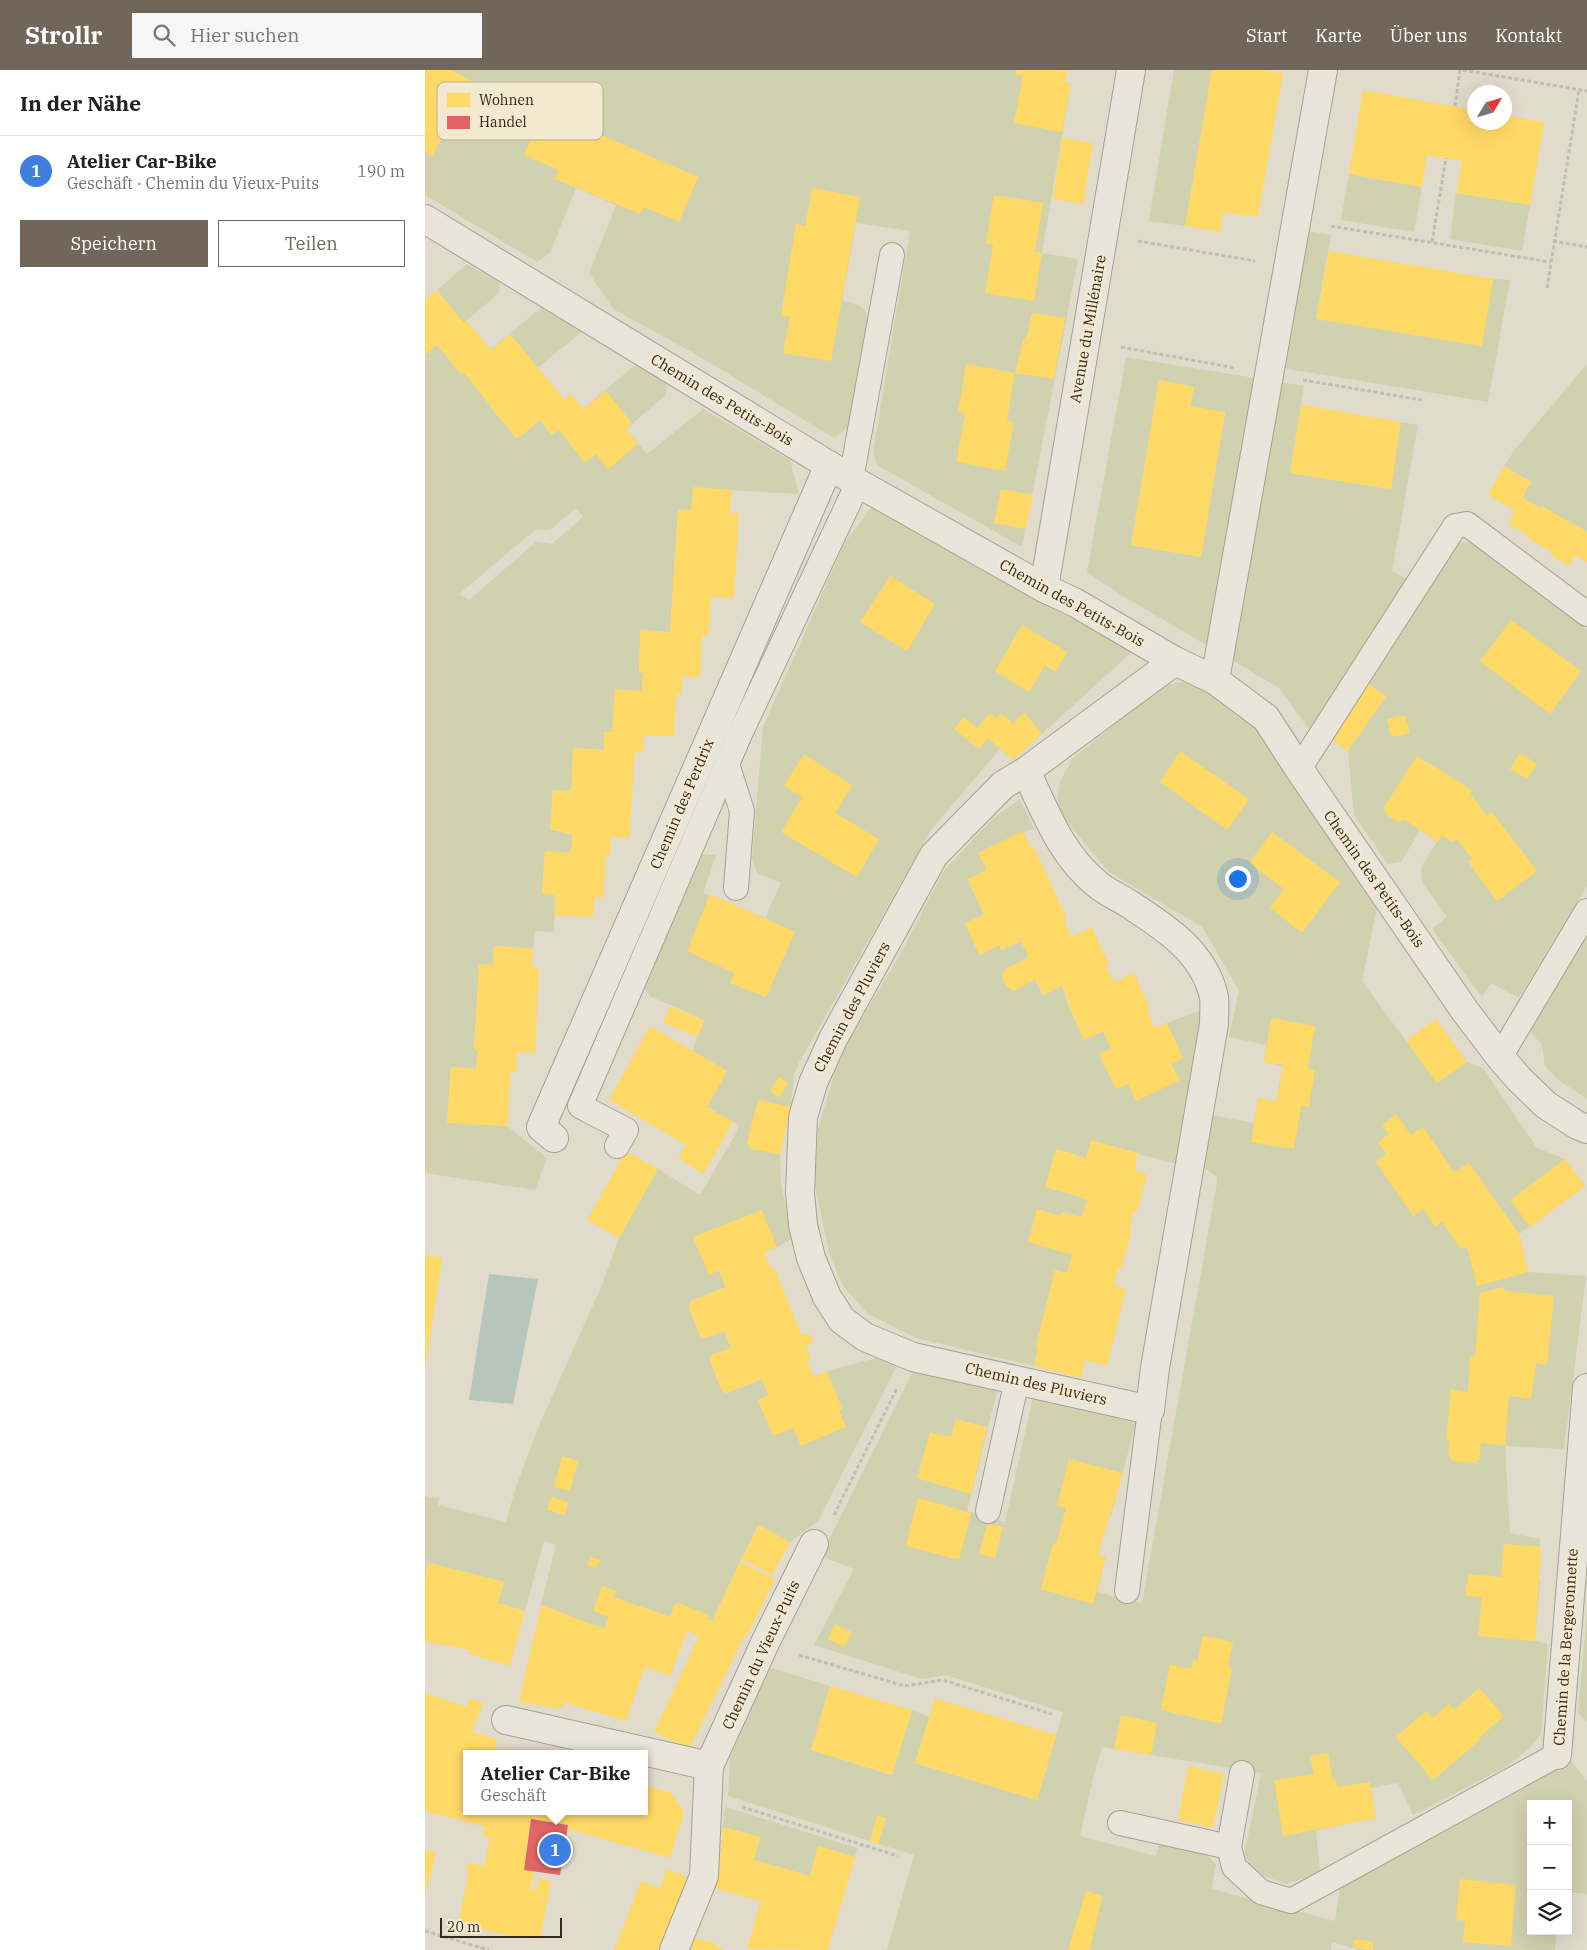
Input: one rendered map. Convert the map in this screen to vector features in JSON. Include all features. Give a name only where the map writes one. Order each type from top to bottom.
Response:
[{"type":"street","name":"Avenue du Millénaire","points":[[1044,588],[1131,70]]},
{"type":"street","points":[[1215,680],[1323,70]]},
{"type":"street","name":"Chemin des Petits-Bois","points":[[425,219],[846,476],[1044,588],[1074,602],[1175,660],[1215,680],[1266,718],[1465,1011],[1519,1079],[1546,1105],[1577,1125],[1587,1129]]},
{"type":"street","name":"Chemin des Perdrix","points":[[554,1138],[541,1127],[846,476]]},
{"type":"street","name":"Chemin des Pluviers","points":[[1150,1410],[913,1357],[865,1337],[842,1320],[827,1297],[811,1258],[803,1225],[800,1194],[803,1117],[813,1082],[833,1039],[934,855],[1003,785],[1026,771],[1175,660]]},
{"type":"street","points":[[1026,771],[1055,833],[1074,860],[1097,884],[1180,940],[1198,960],[1208,978],[1214,998],[1214,1024],[1155,1368],[1150,1410]]},
{"type":"street","name":"Chemin de la Bergeronnette","points":[[1557,1755],[1587,1388]]},
{"type":"street","name":"Chemin du Vieux-Puits","points":[[674,1950],[704,1876],[709,1766],[765,1644],[814,1544]]},
{"type":"street","points":[[506,1720],[638,1750]]},
{"type":"street","points":[[648,1752],[709,1766]]},
{"type":"lane","points":[[617,1146],[626,1130],[580,1106],[740,734],[846,476],[892,255]]},
{"type":"lane","points":[[1299,769],[1455,526],[1467,524],[1587,614]]},
{"type":"lane","points":[[727,764],[742,811],[737,888]]},
{"type":"lane","points":[[1501,1057],[1587,911]]},
{"type":"lane","points":[[988,1511],[1017,1380]]},
{"type":"lane","points":[[1127,1591],[1150,1410]]},
{"type":"lane","points":[[1242,1773],[1229,1846],[1234,1866],[1261,1892],[1291,1901],[1557,1755]]},
{"type":"lane","points":[[1120,1823],[1229,1846]]},
{"type":"path","points":[[1455,106],[1461,70],[1587,91]]},
{"type":"path","points":[[1547,288],[1553,241],[1579,90]]},
{"type":"path","points":[[1432,242],[1446,158]]},
{"type":"path","points":[[1295,220],[1551,262]]},
{"type":"path","points":[[1135,240],[1287,266]]},
{"type":"path","points":[[1553,241],[1587,246]]},
{"type":"path","points":[[814,1544],[825,1534],[913,1357]]},
{"type":"path","points":[[827,1664],[905,1686],[943,1680],[1052,1714]]},
{"type":"path","points":[[708,1797],[898,1856]]},
{"type":"path","points":[[425,1931],[489,1950]]},
{"type":"green space","points":[[425,70],[1066,70],[1065,82],[1071,83],[1042,253],[1078,259],[1022,547],[877,465],[873,452],[910,231],[856,223],[842,301],[861,306],[866,312],[870,323],[848,428],[834,438],[692,352],[613,309],[589,273],[616,205],[576,188],[550,253],[537,262],[425,195]]},
{"type":"green space","points":[[1174,70],[1212,70],[1185,226],[1149,221]]},
{"type":"green space","points":[[1349,174],[1422,187],[1414,232],[1341,220]]},
{"type":"green space","points":[[1456,193],[1530,205],[1522,251],[1450,239]]},
{"type":"green space","points":[[1307,231],[1331,235],[1316,318],[1481,346],[1493,279],[1510,280],[1488,402],[1282,368]]},
{"type":"green space","points":[[467,264],[500,283],[498,294],[437,345],[461,374],[541,308],[582,332],[490,406],[517,439],[540,420],[552,435],[635,365],[667,384],[666,395],[626,429],[647,454],[703,409],[790,460],[799,494],[693,488],[691,510],[678,510],[670,632],[641,630],[639,672],[643,673],[642,691],[612,732],[604,732],[604,750],[574,748],[571,791],[553,790],[550,830],[572,834],[571,853],[545,852],[542,893],[555,895],[554,932],[535,931],[533,949],[494,946],[493,965],[479,965],[474,1049],[478,1050],[476,1069],[451,1067],[447,1122],[507,1126],[547,1158],[535,1190],[425,1173],[425,300]],"holes":[[[576,508],[583,517],[552,544],[536,542],[469,600],[459,594],[535,530],[550,530]]]},
{"type":"green space","points":[[1126,357],[1304,386],[1290,473],[1390,489],[1401,422],[1418,425],[1392,571],[1408,580],[1312,733],[1279,688],[1123,596],[1087,572]],"holes":[[[1159,380],[1194,387],[1190,406],[1225,413],[1200,557],[1131,545]]]},
{"type":"green space","points":[[1587,364],[1587,532],[1522,498],[1531,482],[1504,466],[1515,449]]},
{"type":"green space","points":[[875,503],[993,574],[1132,652],[1013,760],[1000,749],[931,830],[794,1074],[791,1107],[780,1154],[781,1183],[792,1239],[777,1247],[719,1270],[726,1287],[691,1301],[689,1308],[700,1336],[705,1338],[724,1331],[731,1348],[712,1355],[710,1361],[722,1391],[726,1393],[762,1379],[769,1395],[827,1371],[876,1358],[899,1362],[818,1521],[790,1542],[758,1525],[712,1621],[675,1605],[670,1617],[613,1597],[606,1615],[609,1617],[604,1629],[541,1605],[556,1545],[544,1541],[525,1611],[498,1603],[504,1582],[428,1563],[425,1577],[425,1496],[439,1498],[438,1505],[506,1522],[515,1490],[538,1428],[602,1285],[619,1238],[658,1169],[700,1195],[740,1126],[707,1107],[727,1071],[692,1051],[704,1020],[650,996],[642,984],[701,854],[716,855],[703,893],[765,918],[781,883],[757,873],[752,858],[763,727],[845,542]]},
{"type":"green space","points":[[1460,542],[1473,543],[1587,630],[1587,886],[1519,998],[1491,983],[1482,997],[1432,929],[1447,917],[1422,882],[1421,867],[1437,842],[1420,830],[1401,862],[1388,864],[1354,815],[1348,751],[1386,696],[1367,683]]},
{"type":"green space","points":[[1187,681],[1253,719],[1379,898],[1362,981],[1437,1083],[1467,1062],[1483,1068],[1537,1148],[1565,1159],[1585,1186],[1519,1234],[1528,1272],[1586,1276],[1564,1449],[1505,1446],[1510,1533],[1540,1539],[1538,1580],[1540,1581],[1535,1641],[1548,1644],[1541,1734],[1531,1747],[1506,1767],[1413,1815],[1398,1783],[1371,1788],[1376,1818],[1316,1830],[1320,1873],[1286,1884],[1259,1874],[1244,1856],[1261,1773],[1102,1747],[1080,1836],[1156,1856],[1159,1844],[1206,1854],[1216,1864],[1212,1889],[1335,1921],[1340,1888],[1571,1761],[1587,1781],[1587,1894],[1572,1892],[1572,1800],[1527,1800],[1527,1935],[1557,1935],[1555,1950],[1359,1950],[1332,1942],[1331,1950],[887,1950],[914,1855],[728,1796],[730,1758],[768,1667],[830,1686],[811,1750],[892,1775],[912,1710],[930,1717],[915,1763],[1037,1800],[1063,1712],[946,1675],[922,1679],[814,1645],[854,1569],[821,1556],[916,1365],[998,1387],[967,1511],[1005,1522],[1033,1397],[1136,1423],[1110,1519],[1107,1519],[1098,1554],[1106,1557],[1097,1592],[1142,1603],[1217,1183],[1217,1177],[1201,1165],[1212,1115],[1254,1123],[1258,1098],[1276,1101],[1283,1066],[1264,1062],[1266,1045],[1229,1037],[1239,990],[1202,927],[1109,872],[1062,816],[1057,798],[1060,782],[1072,759],[1162,686]]},
{"type":"green space","points":[[1020,799],[1034,829],[1023,832],[979,853],[987,870],[968,880],[984,915],[965,923],[980,955],[999,945],[1002,950],[1021,941],[1029,957],[1026,959],[1042,995],[1062,986],[1084,1040],[1103,1031],[1112,1048],[1201,1010],[1176,1164],[1091,1141],[1086,1158],[1056,1149],[1046,1187],[1087,1199],[1067,1273],[1055,1270],[1036,1347],[1038,1348],[1034,1366],[916,1338],[868,1314],[843,1286],[829,1253],[815,1186],[818,1129],[835,1071],[847,1043],[900,955],[943,872],[993,818]]},
{"type":"green space","points":[[1587,930],[1587,1099],[1557,1079],[1545,1066],[1542,1045],[1529,1030]]},
{"type":"green space","points":[[1587,1610],[1587,1722],[1578,1713]]},
{"type":"green space","points":[[725,1807],[857,1848],[855,1857],[818,1846],[810,1876],[754,1860],[760,1837],[723,1827]]},
{"type":"shaded area","points":[[489,1274],[538,1279],[513,1404],[469,1400]]},
{"type":"building: Wohnen","points":[[425,70],[451,70],[472,81],[437,82],[437,140],[441,140],[432,156],[425,152]]},
{"type":"building: Wohnen","points":[[1016,70],[1067,70],[1065,82],[1071,83],[1062,132],[1014,123],[1023,76],[1015,74]]},
{"type":"building: Wohnen","points":[[1212,70],[1264,70],[1283,73],[1258,217],[1223,212],[1220,232],[1185,226]]},
{"type":"building: Wohnen","points":[[1363,90],[1467,109],[1467,130],[1512,130],[1512,116],[1544,122],[1530,205],[1456,193],[1462,161],[1427,155],[1422,187],[1349,174]]},
{"type":"building: Wohnen","points":[[603,136],[698,177],[679,222],[644,207],[640,214],[555,179],[559,170],[524,155],[531,140],[603,140]]},
{"type":"building: Wohnen","points":[[1062,138],[1093,143],[1083,204],[1053,199]]},
{"type":"building: Wohnen","points":[[812,188],[860,197],[831,361],[783,353],[790,317],[781,315],[796,224],[805,226]]},
{"type":"building: Wohnen","points":[[994,195],[1043,203],[1035,252],[1042,253],[1034,301],[985,293],[993,245],[986,243]]},
{"type":"building: Wohnen","points":[[1329,251],[1493,279],[1482,346],[1316,319]]},
{"type":"building: Wohnen","points":[[437,290],[464,323],[466,320],[491,350],[510,334],[564,399],[571,394],[583,409],[606,391],[632,423],[626,429],[638,444],[608,469],[596,454],[585,463],[559,430],[552,435],[540,420],[517,439],[464,373],[461,374],[437,345],[425,355],[425,300]]},
{"type":"building: Wohnen","points":[[1032,313],[1065,318],[1054,379],[1015,373]]},
{"type":"building: Wohnen","points":[[966,364],[1015,373],[1007,421],[1014,422],[1005,471],[956,462],[965,414],[958,412]]},
{"type":"building: Wohnen","points":[[1159,380],[1194,387],[1190,406],[1225,412],[1201,557],[1131,545]]},
{"type":"building: Wohnen","points":[[1301,405],[1401,422],[1391,489],[1290,473]]},
{"type":"building: Wohnen","points":[[1504,466],[1531,482],[1522,498],[1541,508],[1542,506],[1587,532],[1587,562],[1575,555],[1569,566],[1550,555],[1552,552],[1525,536],[1527,534],[1508,524],[1515,511],[1488,495]]},
{"type":"building: Wohnen","points":[[693,487],[732,490],[730,513],[739,513],[734,598],[711,597],[709,635],[702,635],[700,677],[682,676],[681,694],[676,694],[674,736],[644,735],[643,753],[635,752],[629,838],[611,837],[610,855],[606,855],[603,898],[595,897],[593,917],[555,915],[555,895],[542,894],[545,851],[571,853],[572,834],[550,830],[553,790],[571,791],[573,748],[604,750],[604,732],[612,732],[615,689],[642,691],[643,673],[639,673],[640,630],[670,632],[678,510],[691,510]]},
{"type":"building: Wohnen","points":[[1001,489],[1033,495],[1026,529],[994,523]]},
{"type":"building: Wohnen","points":[[890,576],[935,604],[907,651],[860,622]]},
{"type":"building: Wohnen","points":[[1511,620],[1581,671],[1550,714],[1480,661]]},
{"type":"building: Wohnen","points":[[1022,625],[1067,652],[1055,672],[1045,665],[1029,692],[995,671]]},
{"type":"building: Wohnen","points":[[1367,683],[1386,696],[1348,751],[1329,738]]},
{"type":"building: Wohnen","points":[[990,713],[997,718],[1001,713],[1013,723],[1024,713],[1042,733],[1013,760],[988,738],[979,749],[954,729],[964,717],[977,728]]},
{"type":"building: Wohnen","points":[[1405,715],[1410,733],[1391,737],[1387,719]]},
{"type":"building: Wohnen","points":[[1180,751],[1249,799],[1227,830],[1160,782]]},
{"type":"building: Wohnen","points":[[1520,753],[1537,764],[1527,779],[1510,769]]},
{"type":"building: Wohnen","points":[[804,754],[852,785],[835,813],[879,839],[857,877],[781,832],[802,797],[784,786]]},
{"type":"building: Wohnen","points":[[1417,756],[1472,790],[1470,793],[1487,816],[1492,812],[1537,871],[1497,901],[1468,862],[1472,859],[1457,839],[1453,842],[1442,835],[1438,842],[1405,820],[1398,822],[1385,814],[1384,807]]},
{"type":"building: Wohnen","points":[[1023,831],[1031,849],[1034,847],[1067,919],[1064,920],[1072,937],[1092,927],[1109,964],[1106,966],[1114,982],[1134,973],[1150,1009],[1147,1010],[1155,1028],[1167,1023],[1183,1058],[1171,1064],[1180,1080],[1136,1101],[1128,1084],[1116,1089],[1099,1054],[1111,1049],[1103,1031],[1084,1040],[1062,986],[1043,995],[1036,979],[1013,991],[1006,985],[1002,978],[1004,970],[1029,957],[1021,941],[1001,950],[999,945],[979,955],[965,923],[984,915],[968,879],[987,870],[978,853]]},
{"type":"building: Wohnen","points":[[1272,832],[1340,882],[1302,933],[1270,908],[1284,889],[1249,863]]},
{"type":"building: Wohnen","points":[[710,894],[795,932],[766,997],[730,983],[734,973],[687,951]]},
{"type":"building: Wohnen","points":[[494,946],[533,949],[532,968],[539,968],[535,1053],[517,1052],[516,1072],[511,1071],[507,1126],[447,1123],[451,1067],[476,1069],[478,1050],[474,1050],[479,964],[493,965]]},
{"type":"building: Wohnen","points":[[670,1006],[704,1020],[697,1037],[663,1022]]},
{"type":"building: Wohnen","points":[[1271,1018],[1315,1026],[1308,1069],[1315,1070],[1309,1107],[1301,1106],[1294,1149],[1251,1142],[1258,1098],[1276,1101],[1280,1084],[1283,1065],[1264,1062]]},
{"type":"building: Wohnen","points":[[1436,1019],[1467,1062],[1437,1083],[1406,1041]]},
{"type":"building: Wohnen","points":[[650,1026],[727,1071],[707,1107],[733,1122],[703,1174],[678,1158],[686,1145],[609,1100]]},
{"type":"building: Wohnen","points":[[779,1077],[788,1083],[779,1098],[770,1091]]},
{"type":"building: Wohnen","points":[[758,1100],[791,1107],[780,1154],[751,1149],[747,1143]]},
{"type":"building: Wohnen","points":[[1396,1114],[1411,1135],[1423,1127],[1454,1172],[1469,1163],[1519,1234],[1528,1272],[1477,1286],[1467,1247],[1460,1248],[1442,1222],[1435,1226],[1423,1209],[1413,1216],[1376,1162],[1386,1154],[1378,1142],[1389,1134],[1382,1125]]},
{"type":"building: Wohnen","points":[[1091,1140],[1138,1153],[1134,1170],[1147,1174],[1137,1212],[1134,1211],[1129,1229],[1132,1230],[1121,1269],[1118,1268],[1114,1285],[1126,1289],[1107,1366],[1085,1360],[1081,1378],[1034,1366],[1038,1348],[1036,1347],[1055,1270],[1067,1273],[1072,1255],[1028,1242],[1037,1209],[1060,1216],[1061,1212],[1082,1217],[1087,1199],[1045,1187],[1056,1149],[1086,1158]]},
{"type":"building: Wohnen","points":[[626,1151],[658,1169],[619,1238],[587,1220]]},
{"type":"building: Wohnen","points":[[1565,1159],[1585,1186],[1530,1227],[1510,1200]]},
{"type":"building: Wohnen","points":[[762,1210],[777,1247],[764,1252],[771,1269],[774,1267],[801,1334],[811,1334],[813,1340],[811,1344],[806,1346],[811,1360],[807,1361],[814,1377],[827,1371],[842,1409],[839,1411],[846,1427],[801,1446],[793,1428],[773,1436],[758,1400],[769,1395],[762,1379],[727,1393],[722,1391],[710,1361],[712,1355],[731,1348],[724,1331],[705,1338],[700,1336],[689,1308],[691,1301],[726,1287],[719,1270],[709,1275],[693,1237]]},
{"type":"building: Wohnen","points":[[425,1255],[442,1258],[426,1365],[425,1365]]},
{"type":"building: Wohnen","points":[[1504,1287],[1505,1291],[1554,1296],[1547,1365],[1536,1363],[1531,1399],[1509,1396],[1505,1445],[1481,1443],[1479,1459],[1475,1463],[1453,1461],[1448,1455],[1450,1441],[1446,1440],[1451,1389],[1468,1392],[1470,1356],[1475,1357],[1480,1293]]},
{"type":"building: Wohnen","points":[[956,1419],[987,1427],[971,1494],[917,1478],[930,1432],[951,1437]]},
{"type":"building: Wohnen","points":[[562,1456],[578,1461],[570,1491],[554,1487]]},
{"type":"building: Wohnen","points":[[1069,1459],[1123,1473],[1098,1554],[1106,1557],[1093,1604],[1041,1589],[1053,1543],[1056,1544],[1066,1508],[1057,1505]]},
{"type":"building: Wohnen","points":[[551,1497],[568,1502],[565,1515],[547,1510]]},
{"type":"building: Wohnen","points":[[918,1498],[971,1513],[959,1560],[906,1546]]},
{"type":"building: Wohnen","points":[[987,1524],[1003,1527],[995,1558],[979,1554]]},
{"type":"building: Wohnen","points":[[759,1525],[790,1542],[772,1575],[741,1559]]},
{"type":"building: Wohnen","points":[[1504,1544],[1541,1547],[1535,1641],[1478,1636],[1482,1597],[1465,1596],[1468,1574],[1501,1577]]},
{"type":"building: Wohnen","points":[[591,1557],[600,1560],[596,1568],[588,1565]]},
{"type":"building: Wohnen","points":[[740,1562],[775,1579],[746,1638],[744,1636],[689,1749],[654,1732],[699,1636],[687,1631],[670,1676],[645,1667],[626,1721],[563,1702],[562,1709],[519,1702],[541,1605],[604,1629],[609,1617],[593,1611],[602,1586],[616,1591],[613,1597],[670,1617],[676,1602],[709,1615],[707,1619],[712,1621]]},
{"type":"building: Wohnen","points":[[428,1563],[504,1582],[498,1603],[525,1611],[510,1666],[469,1654],[471,1650],[425,1642],[425,1577]]},
{"type":"building: Wohnen","points":[[835,1624],[852,1632],[844,1647],[828,1639]]},
{"type":"building: Wohnen","points":[[1202,1636],[1233,1642],[1228,1667],[1232,1668],[1221,1724],[1161,1710],[1170,1664],[1191,1669],[1193,1660],[1198,1661]]},
{"type":"building: Wohnen","points":[[830,1686],[912,1710],[892,1775],[811,1750]]},
{"type":"building: Wohnen","points":[[1479,1688],[1504,1716],[1479,1738],[1480,1740],[1433,1780],[1396,1737],[1426,1711],[1433,1718],[1449,1704],[1454,1710]]},
{"type":"building: Wohnen","points":[[425,1693],[467,1707],[469,1698],[483,1703],[472,1732],[497,1739],[494,1750],[463,1750],[463,1815],[648,1815],[648,1786],[671,1793],[684,1812],[670,1858],[568,1829],[568,1825],[531,1819],[524,1870],[534,1871],[530,1889],[536,1890],[539,1879],[551,1881],[540,1940],[521,1936],[520,1938],[458,1924],[469,1871],[466,1870],[468,1863],[484,1866],[490,1838],[482,1835],[486,1827],[425,1811]]},
{"type":"building: Wohnen","points":[[935,1698],[1056,1735],[1037,1800],[915,1763]]},
{"type":"building: Wohnen","points":[[1121,1715],[1157,1723],[1151,1755],[1114,1749]]},
{"type":"building: Wohnen","points":[[1328,1753],[1333,1780],[1336,1779],[1337,1787],[1370,1782],[1376,1818],[1283,1836],[1274,1780],[1314,1774],[1310,1756]]},
{"type":"building: Wohnen","points":[[1188,1766],[1224,1774],[1213,1828],[1178,1820]]},
{"type":"building: Wohnen","points":[[877,1816],[886,1818],[878,1844],[870,1841]]},
{"type":"building: Wohnen","points":[[723,1827],[760,1837],[754,1860],[810,1876],[818,1846],[855,1857],[828,1950],[747,1949],[761,1901],[714,1888],[718,1878]]},
{"type":"building: Wohnen","points":[[425,1850],[436,1853],[426,1892],[425,1891]]},
{"type":"building: Wohnen","points":[[667,1869],[692,1879],[664,1950],[614,1950],[641,1881],[660,1888]]},
{"type":"building: Wohnen","points":[[1460,1879],[1516,1885],[1511,1946],[1463,1942],[1465,1921],[1456,1920]]},
{"type":"building: Wohnen","points":[[1086,1891],[1102,1896],[1090,1950],[1068,1950]]},
{"type":"building: Wohnen","points":[[692,1937],[717,1944],[717,1947],[724,1950],[687,1950]]},
{"type":"building: Wohnen","points":[[1354,1939],[1373,1942],[1373,1950],[1354,1948]]},
{"type":"building: Handel","points":[[531,1819],[568,1825],[560,1875],[524,1870]]},
{"type":"place","name":"Atelier Car-Bike","points":[[555,1850]]}]
